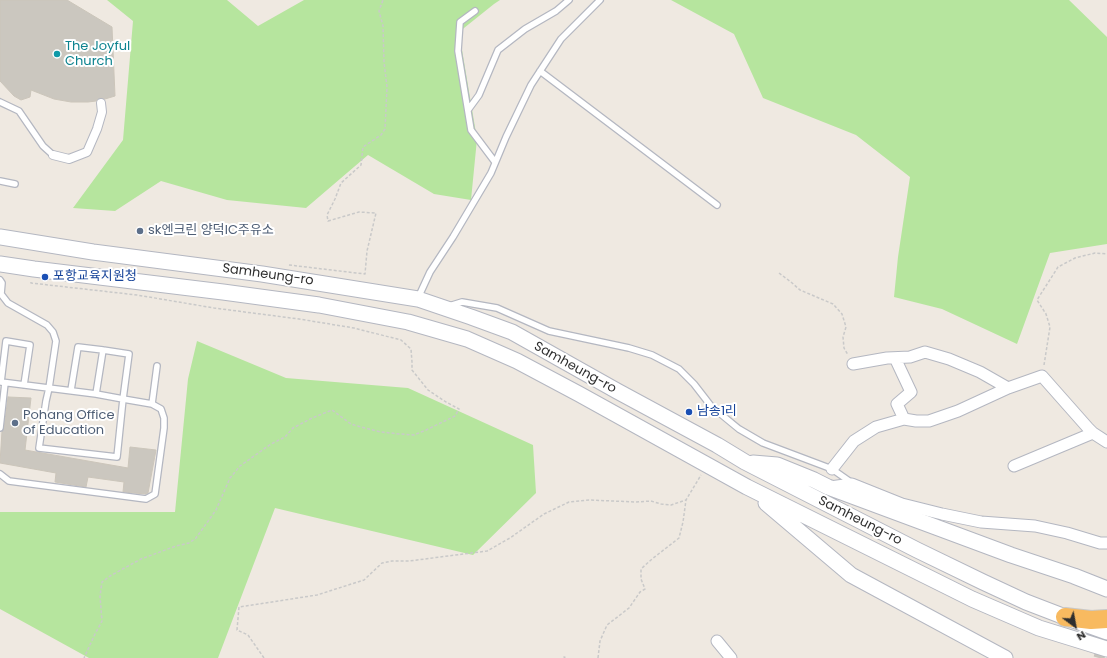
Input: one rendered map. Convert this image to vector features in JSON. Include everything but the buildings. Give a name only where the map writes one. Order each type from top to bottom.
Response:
[{"type":"highway","points":[[1065,617],[1091,620],[1107,619]]},
{"type":"main road","name":"Samheung-ro","points":[[1,239],[262,274],[418,299],[445,307],[512,332],[717,445],[745,462],[976,579],[1026,602],[1107,632]]},
{"type":"main road","name":"Samheung-ro","points":[[0,264],[319,305],[408,322],[467,339],[517,361],[747,487],[972,598],[1039,628],[1107,649]]},
{"type":"main road","points":[[745,462],[777,465],[828,487],[1011,555],[1107,588]]},
{"type":"main road","points":[[747,487],[851,575],[1006,658]]},
{"type":"main road","points":[[1039,628],[1097,658]]},
{"type":"street","points":[[54,155],[69,159],[87,152],[97,129],[102,112],[101,103]]},
{"type":"street","points":[[853,364],[887,358],[910,358],[925,352],[949,359],[980,372],[1008,388]]},
{"type":"street","points":[[895,358],[911,392],[897,404],[904,419]]},
{"type":"street","points":[[832,469],[854,441],[876,427],[904,419],[929,421],[958,411],[1008,388],[1042,376],[1093,433],[1107,442]]},
{"type":"street","points":[[1014,466],[1093,433]]},
{"type":"street","points":[[828,487],[852,484],[902,504],[942,514],[981,522],[1035,526],[1067,533],[1100,543],[1107,543]]},
{"type":"street","points":[[717,642],[731,658]]},
{"type":"lane","points":[[468,110],[479,95],[498,50],[525,29],[556,10],[568,0]]},
{"type":"lane","points":[[418,299],[430,272],[491,172],[506,137],[540,71],[561,39],[600,0]]},
{"type":"lane","points":[[475,11],[460,22],[458,51],[471,130],[495,162]]},
{"type":"lane","points":[[540,71],[717,205]]},
{"type":"lane","points":[[0,102],[19,111],[43,146],[54,155]]},
{"type":"lane","points":[[0,181],[15,184]]},
{"type":"lane","points":[[0,280],[2,283],[1,294],[8,304],[46,325],[53,332],[56,341],[39,448],[117,457],[129,354],[78,347],[71,390]]},
{"type":"lane","points":[[445,307],[462,302],[497,308],[549,331],[629,348],[652,356],[679,370],[694,384],[711,406],[739,429],[763,444],[832,469],[852,484]]},
{"type":"lane","points":[[0,474],[9,481],[146,499],[155,494],[164,428],[164,418],[161,409],[152,404],[96,394],[71,390],[5,383],[1,382],[6,341],[30,345],[24,385]]},
{"type":"lane","points":[[96,394],[103,350]]},
{"type":"lane","points":[[152,404],[157,366]]},
{"type":"lane","points":[[0,428],[5,383]]},
{"type":"path","points":[[289,265],[365,274],[367,251],[376,213],[359,212],[328,221],[327,215],[341,183],[361,165],[363,147],[381,135],[385,129],[387,87],[384,62],[383,26],[379,11],[383,0]]},
{"type":"path","points":[[1042,376],[1050,327],[1046,314],[1037,300],[1058,267],[1075,258],[1095,253],[1107,254]]},
{"type":"path","points":[[779,273],[800,290],[833,304],[842,314],[846,327],[843,337],[844,348],[853,364]]},
{"type":"path","points":[[32,276],[31,283],[137,296],[299,319],[354,328],[401,340],[411,349],[412,370],[428,390],[446,402],[459,408],[455,416],[414,435],[380,432],[351,424],[332,410],[293,428],[285,437],[271,444],[240,466],[230,478],[216,510],[196,538],[189,543],[176,546],[141,560],[110,576],[102,582],[100,596],[102,621],[84,658]]},
{"type":"path","points":[[598,658],[600,641],[607,625],[629,608],[640,592],[645,589],[641,579],[641,569],[679,538],[686,500],[706,464]]},
{"type":"path","points":[[264,658],[248,635],[237,630],[239,607],[317,595],[364,580],[382,563],[487,551],[510,538],[544,514],[569,502],[589,500],[636,502],[651,501],[672,505],[686,500]]},
{"type":"green space","points":[[107,0],[227,0],[258,26],[304,0],[500,0],[459,32],[477,139],[471,200],[434,194],[368,155],[306,208],[227,200],[161,181],[115,211],[73,208],[123,140],[133,21]]},
{"type":"green space","points":[[671,0],[1069,0],[1107,37],[1107,244],[1050,253],[1017,344],[942,309],[894,297],[898,257],[910,177],[856,135],[763,98],[734,34]]},
{"type":"green space","points":[[197,341],[286,378],[408,388],[533,445],[536,493],[473,555],[275,508],[218,658],[89,658],[0,609],[0,512],[175,512],[188,379]]},
{"type":"tunnel","points":[[1099,658],[1107,629]]},
{"type":"place","name":"The Joyful Church","points":[[57,54]]},
{"type":"place","name":"sk엔크린 양덕IC주유소","points":[[140,231]]},
{"type":"place","name":"포항교육지원청","points":[[45,277]]},
{"type":"place","name":"남송1리","points":[[689,412]]},
{"type":"place","name":"Pohang Office of Education","points":[[15,423]]}]
